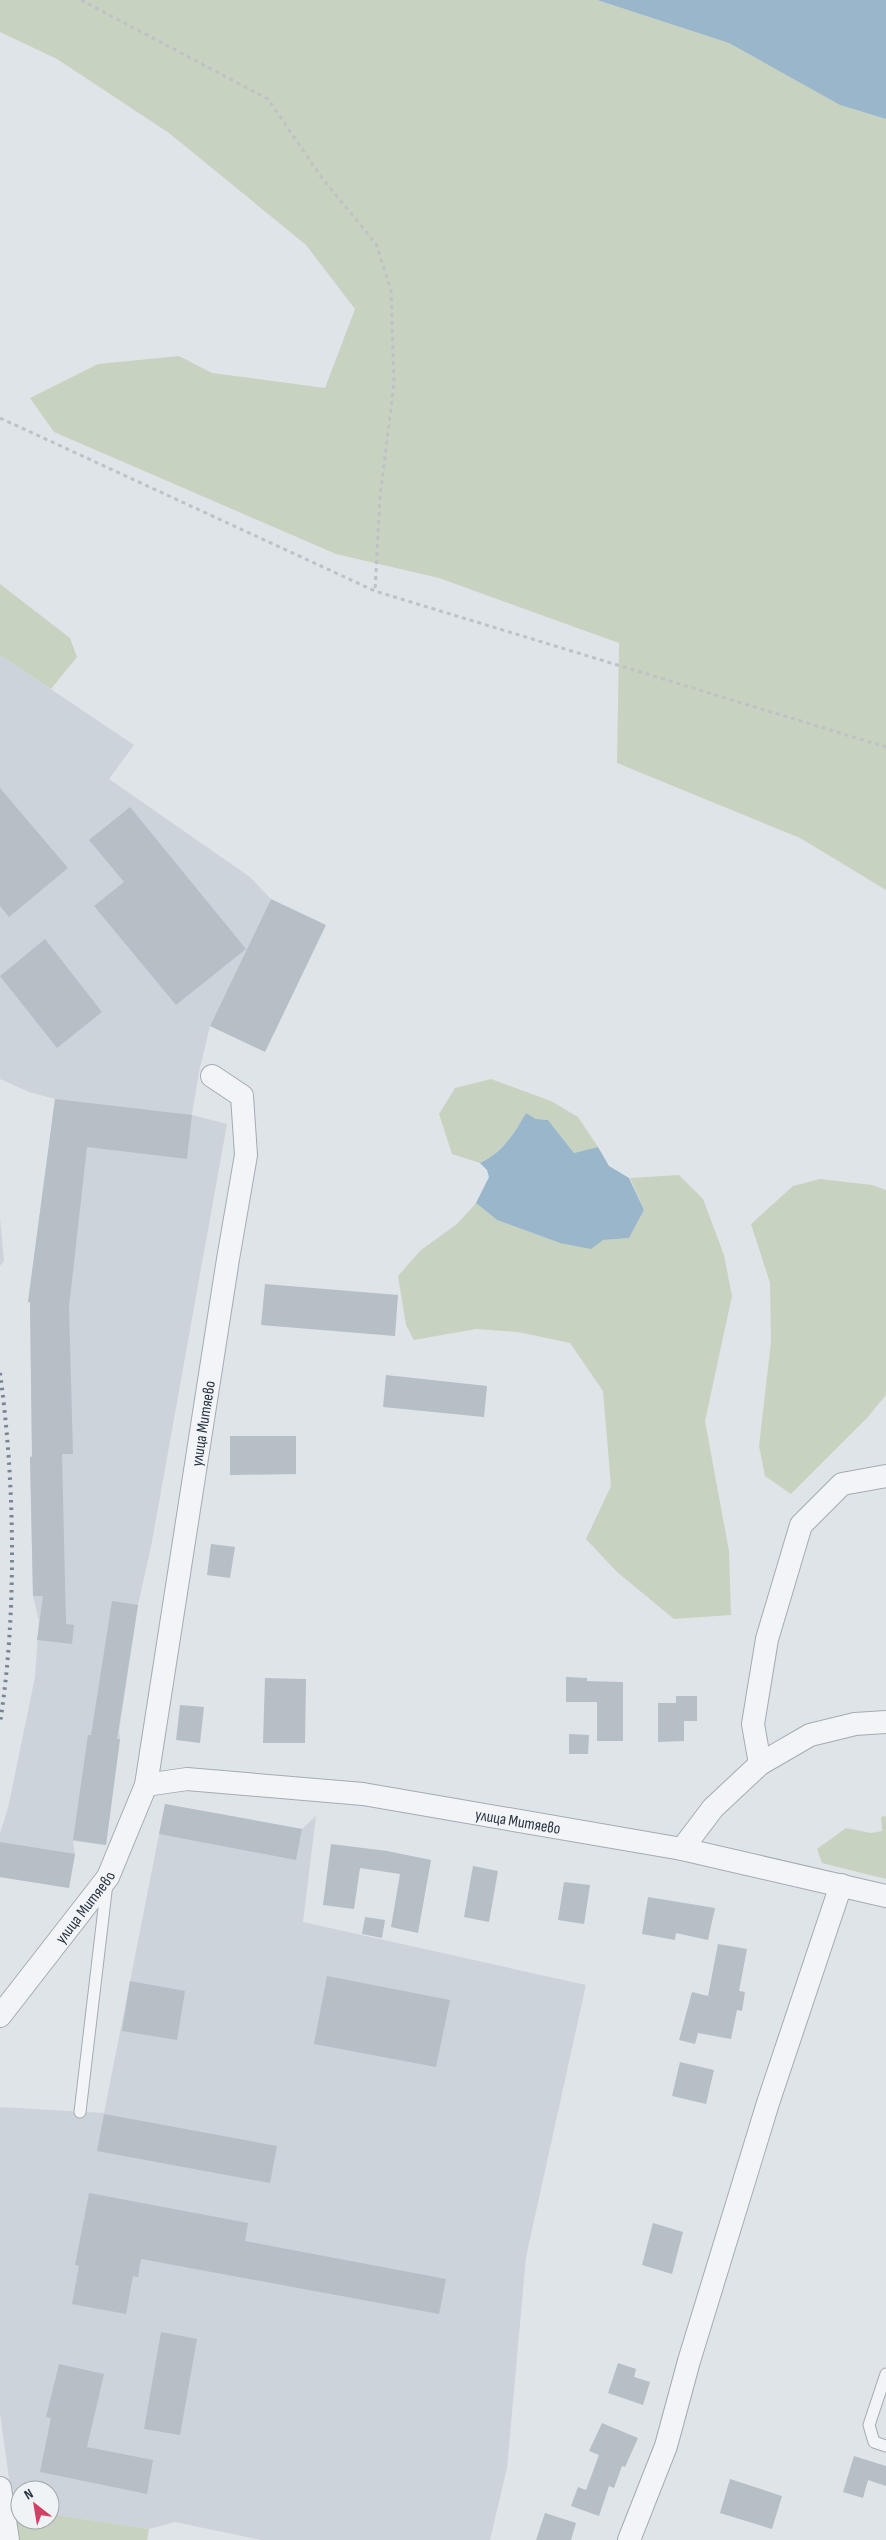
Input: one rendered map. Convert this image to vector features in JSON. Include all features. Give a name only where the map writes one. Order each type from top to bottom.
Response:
[{"type":"street","name":"улица Митяево","points":[[0,2016],[108,1876],[146,1785],[246,1155],[242,1096],[212,1076]]},
{"type":"street","points":[[760,1764],[753,1724],[754,1715],[768,1639],[801,1525],[842,1484],[886,1476]]},
{"type":"street","points":[[682,1849],[713,1808],[760,1764],[810,1734],[855,1724],[886,1722]]},
{"type":"street","name":"улица Митяево","points":[[146,1785],[187,1779],[363,1794],[682,1849],[886,1896]]},
{"type":"street","points":[[630,2540],[666,2446],[689,2361],[768,2103],[841,1885]]},
{"type":"street","points":[[0,2488],[8,2540]]},
{"type":"lane","points":[[80,2112],[108,1876]]},
{"type":"lane","points":[[886,2374],[869,2425],[874,2442],[886,2446]]},
{"type":"path","points":[[81,0],[268,99],[322,178],[376,244],[390,290],[394,384],[380,497],[374,591]]},
{"type":"path","points":[[0,418],[374,591],[886,747]]},
{"type":"shaded area","points":[[0,655],[134,745],[109,779],[250,877],[271,899],[210,1026],[199,1072],[192,1115],[227,1124],[151,1547],[138,1605],[119,1732],[120,1739],[106,1845],[73,1841],[75,1854],[69,1888],[0,1877],[0,1833],[8,1808],[35,1677],[39,1621],[33,1596],[30,1457],[32,1455],[30,1303],[28,1302],[55,1099],[29,1092],[0,1079]]},
{"type":"shaded area","points":[[0,1217],[4,1261],[0,1266]]},
{"type":"shaded area","points":[[165,1804],[302,1829],[316,1816],[303,1922],[586,1985],[526,2257],[507,2468],[490,2540],[261,2540],[175,2522],[149,2529],[60,2516],[60,2480],[10,2480],[10,2487],[0,2413],[0,2107],[104,2113]]},
{"type":"green space","points":[[0,0],[597,0],[729,43],[840,105],[886,119],[886,890],[800,838],[617,763],[619,643],[439,578],[336,554],[54,432],[30,398],[98,364],[179,356],[212,373],[325,388],[355,309],[306,245],[169,133],[57,59],[0,32]]},
{"type":"green space","points":[[0,584],[70,638],[77,657],[51,689],[0,655]]},
{"type":"green space","points":[[491,1079],[551,1101],[578,1117],[598,1147],[574,1153],[548,1120],[536,1119],[526,1113],[506,1142],[488,1159],[480,1163],[452,1154],[439,1114],[455,1088]]},
{"type":"green space","points":[[679,1175],[703,1199],[724,1255],[732,1296],[705,1421],[729,1551],[731,1615],[674,1619],[617,1572],[586,1539],[611,1486],[603,1391],[570,1343],[518,1332],[476,1329],[414,1340],[406,1325],[398,1276],[421,1250],[457,1224],[476,1203],[497,1220],[560,1243],[629,1238],[644,1210],[630,1178]]},
{"type":"green space","points":[[820,1179],[872,1185],[886,1190],[886,1395],[867,1418],[791,1494],[765,1476],[759,1446],[771,1342],[770,1283],[751,1224],[793,1186]]},
{"type":"green space","points":[[886,1816],[886,1879],[822,1863],[817,1849],[846,1828],[871,1833],[882,1831],[881,1817]]},
{"type":"green space","points":[[60,2516],[149,2529],[147,2540],[12,2540],[12,2530],[60,2530]]},
{"type":"water","points":[[597,0],[886,0],[886,119],[840,105],[729,43]]},
{"type":"water","points":[[526,1113],[536,1119],[548,1120],[574,1153],[598,1147],[609,1166],[629,1178],[644,1210],[629,1238],[603,1240],[591,1249],[560,1243],[497,1220],[476,1203],[489,1177],[487,1170],[480,1163],[501,1148]]},
{"type":"building","points":[[0,788],[68,868],[9,917],[0,906]]},
{"type":"building","points":[[130,807],[246,949],[176,1005],[94,906],[124,882],[89,840]]},
{"type":"building","points":[[271,899],[326,925],[265,1052],[210,1026]]},
{"type":"building","points":[[45,939],[102,1012],[57,1048],[0,976]]},
{"type":"building","points":[[55,1099],[192,1115],[187,1159],[87,1147],[69,1307],[73,1454],[62,1454],[66,1624],[74,1625],[72,1644],[37,1640],[43,1596],[33,1596],[30,1457],[32,1457],[30,1302],[28,1302]]},
{"type":"building","points":[[265,1284],[398,1295],[395,1336],[261,1325]]},
{"type":"building","points":[[386,1375],[487,1386],[484,1417],[383,1407]]},
{"type":"building","points":[[230,1436],[296,1436],[296,1474],[230,1475]]},
{"type":"building","points":[[211,1544],[235,1547],[230,1578],[207,1575]]},
{"type":"building","points":[[112,1601],[138,1605],[117,1739],[120,1739],[106,1845],[73,1840],[88,1735],[91,1735]]},
{"type":"building","points":[[566,1677],[587,1678],[587,1681],[623,1682],[623,1741],[597,1741],[597,1702],[566,1702]]},
{"type":"building","points":[[265,1678],[306,1679],[305,1743],[263,1743]]},
{"type":"building","points":[[676,1696],[697,1696],[697,1721],[684,1721],[684,1741],[658,1742],[658,1703],[676,1703]]},
{"type":"building","points":[[180,1705],[204,1707],[200,1743],[176,1740]]},
{"type":"building","points":[[569,1734],[589,1735],[588,1754],[569,1754]]},
{"type":"building","points":[[165,1804],[302,1829],[296,1860],[159,1834]]},
{"type":"building","points":[[0,1842],[75,1854],[69,1888],[0,1877]]},
{"type":"building","points":[[331,1844],[387,1851],[431,1860],[418,1933],[391,1927],[400,1874],[360,1868],[354,1909],[323,1905]]},
{"type":"building","points":[[473,1866],[498,1871],[489,1922],[464,1917]]},
{"type":"building","points":[[564,1882],[590,1885],[584,1924],[558,1920]]},
{"type":"building","points":[[648,1897],[715,1908],[708,1940],[676,1933],[675,1940],[642,1934]]},
{"type":"building","points":[[365,1917],[385,1920],[382,1938],[362,1934]]},
{"type":"building","points":[[718,1944],[747,1949],[739,1991],[745,1992],[742,2011],[737,2010],[731,2039],[698,2033],[695,2044],[679,2040],[692,1992],[708,1996]]},
{"type":"building","points":[[327,1976],[450,2000],[436,2067],[314,2044]]},
{"type":"building","points":[[130,1981],[185,1991],[177,2040],[122,2031]]},
{"type":"building","points":[[680,2062],[714,2070],[706,2104],[672,2096]]},
{"type":"building","points":[[104,2114],[277,2146],[270,2183],[97,2151]]},
{"type":"building","points":[[89,2193],[248,2223],[245,2241],[446,2279],[439,2314],[141,2259],[138,2277],[133,2276],[126,2314],[72,2304],[79,2266],[75,2265]]},
{"type":"building","points":[[653,2223],[683,2232],[672,2274],[642,2265]]},
{"type":"building","points":[[161,2332],[197,2339],[180,2435],[144,2429]]},
{"type":"building","points":[[618,2363],[636,2369],[634,2377],[650,2382],[643,2405],[608,2393]]},
{"type":"building","points":[[59,2364],[104,2374],[87,2447],[153,2460],[147,2494],[40,2472],[51,2418],[46,2417]]},
{"type":"building","points":[[602,2423],[638,2438],[625,2467],[622,2466],[614,2488],[609,2486],[599,2516],[571,2506],[578,2487],[586,2490],[599,2455],[589,2451]]},
{"type":"building","points":[[854,2456],[886,2466],[886,2486],[868,2480],[863,2498],[843,2492]]},
{"type":"building","points":[[730,2479],[782,2496],[772,2529],[720,2513]]},
{"type":"building","points":[[545,2513],[576,2523],[571,2540],[536,2540]]},
{"type":"railway","points":[[0,1373],[9,1458],[12,1548],[9,1638],[0,1723]]}]
